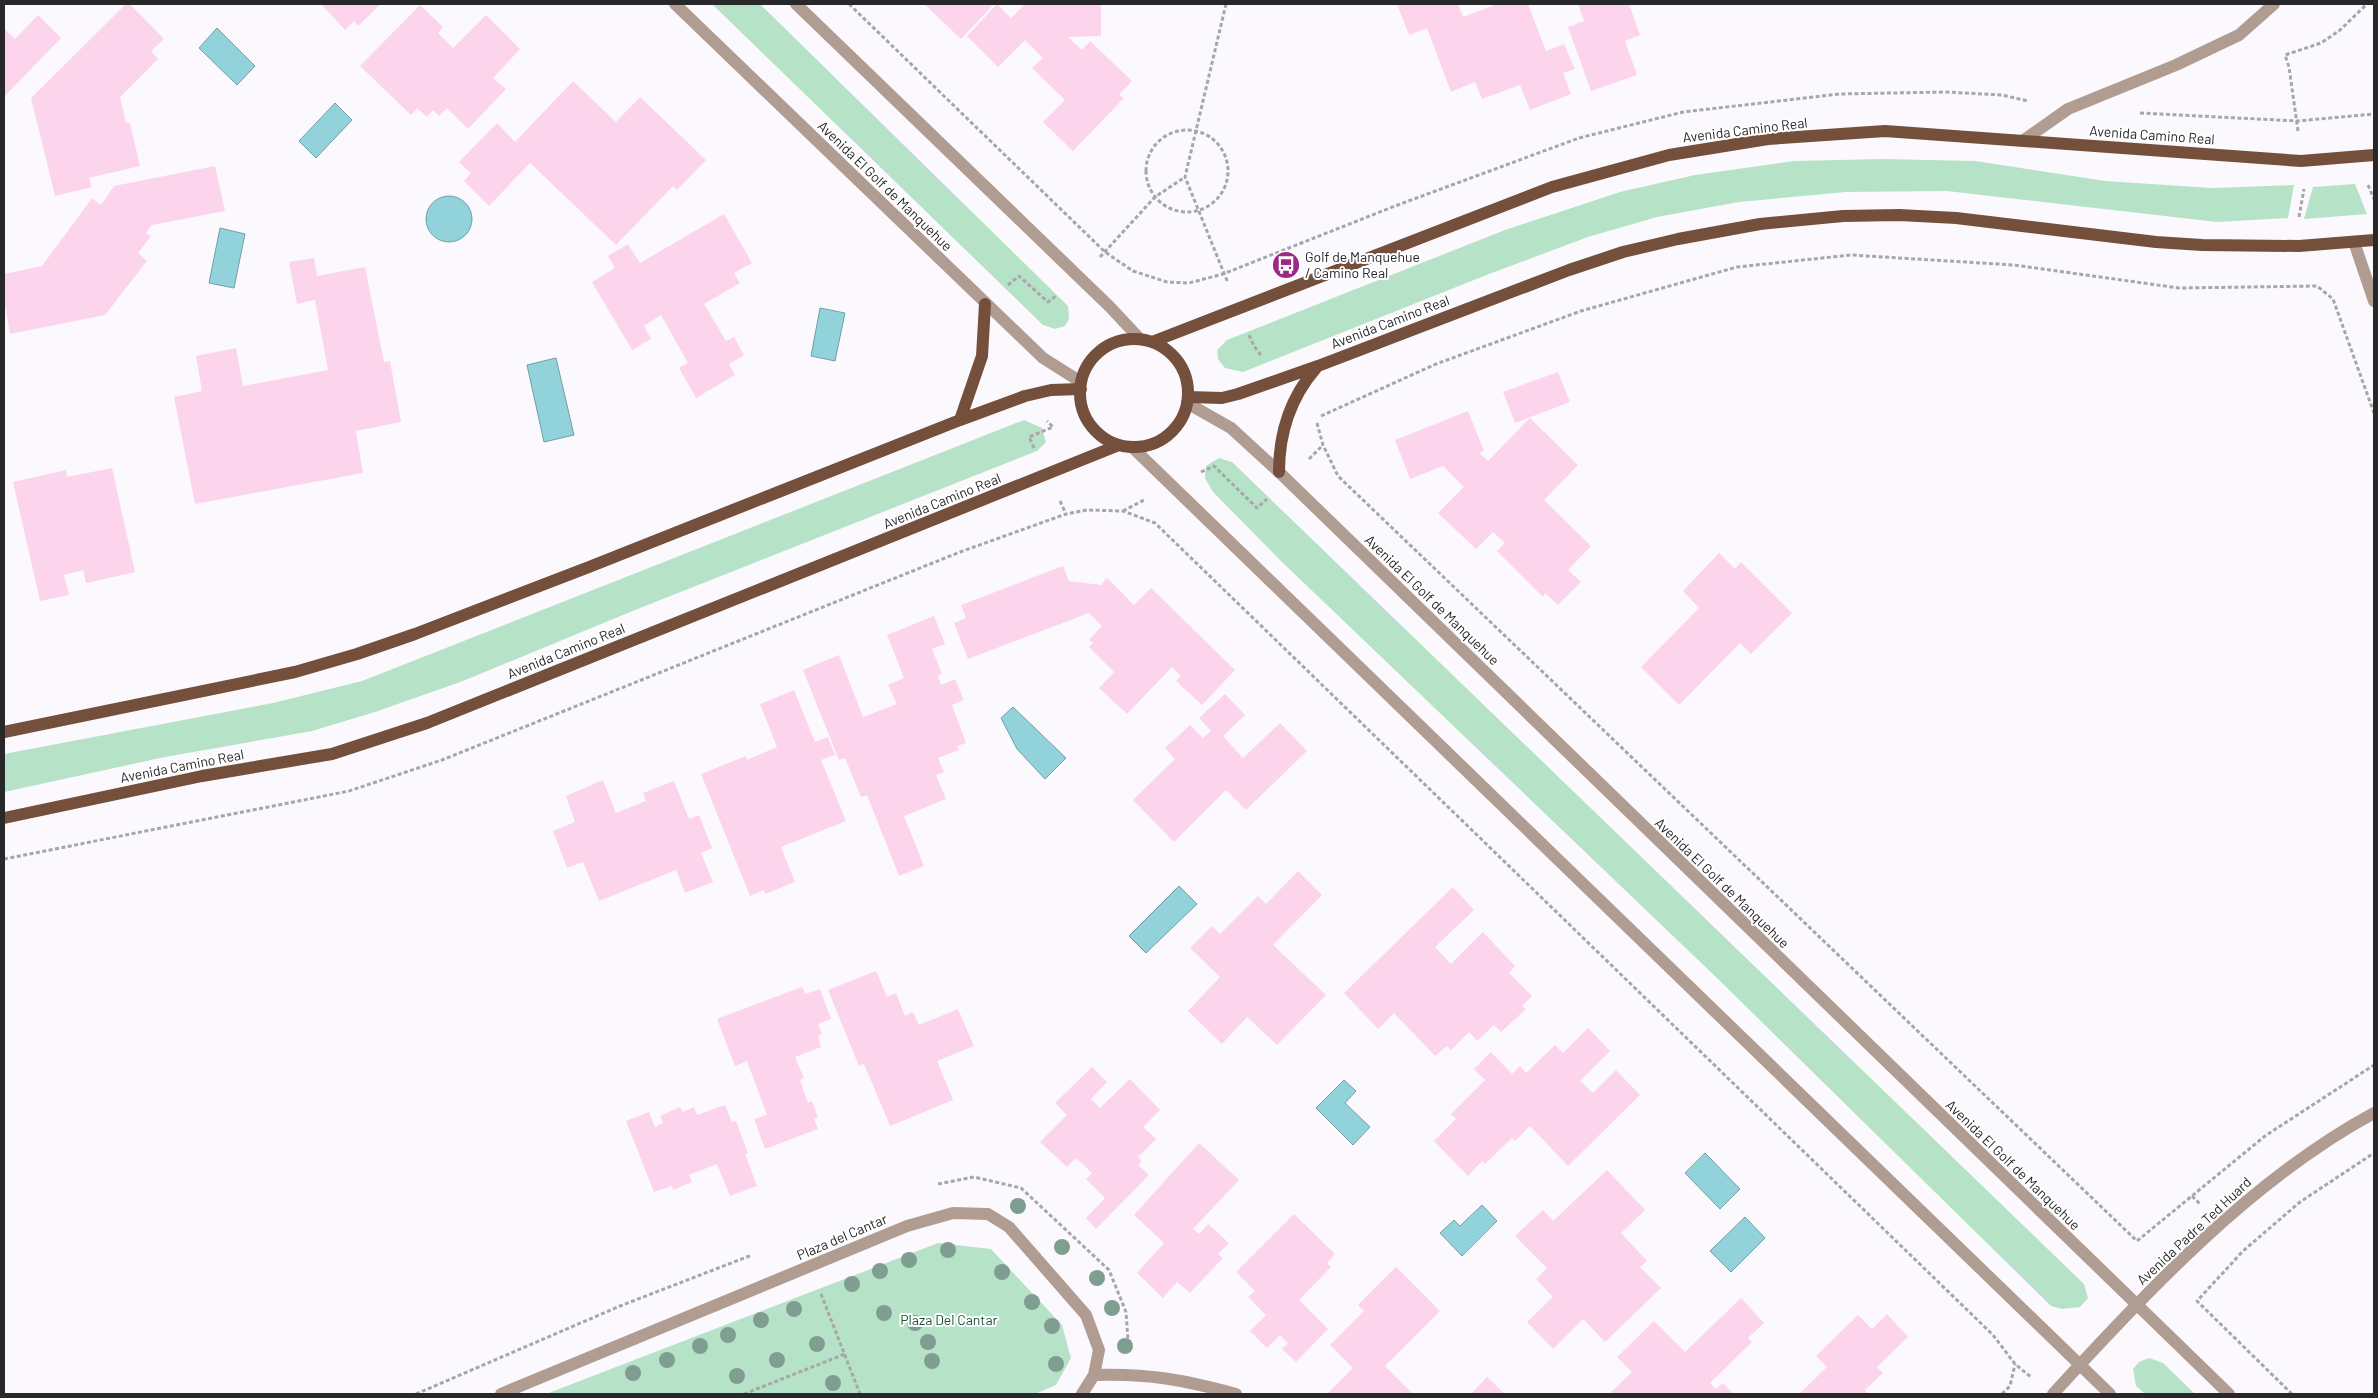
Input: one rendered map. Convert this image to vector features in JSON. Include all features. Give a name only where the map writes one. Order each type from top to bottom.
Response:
[{"type":"main road","name":"Avenida Camino Real","points":[[1146,341],[1552,187],[1669,155],[1768,139],[1885,131],[2301,162],[2374,155]]},
{"type":"main road","name":"Avenida Camino Real","points":[[1187,400],[1222,398],[1318,366],[1569,270],[1623,252],[1678,238],[1760,224],[1843,216],[1899,215],[1956,218],[2174,244],[2250,247],[2374,240]]},
{"type":"main road","points":[[960,420],[982,356],[986,304]]},
{"type":"main road","points":[[1129,340],[1146,341],[1160,346],[1176,360],[1185,377],[1187,400],[1178,423],[1168,435],[1154,443],[1132,447],[1119,445],[1109,441],[1093,428],[1083,410],[1081,386],[1091,362],[1107,346],[1129,340]]},
{"type":"main road","points":[[1283,476],[1279,452],[1288,414],[1295,397],[1318,366]]},
{"type":"main road","points":[[4,732],[295,672],[357,654],[516,595],[960,420],[1025,396],[1081,386]]},
{"type":"main road","name":"Avenida Camino Real","points":[[4,818],[202,776],[332,754],[428,723],[1119,445]]},
{"type":"street","name":"Avenida El Golf de Manquehue","points":[[675,4],[1043,358],[1081,386]]},
{"type":"street","points":[[796,4],[1146,341]]},
{"type":"street","points":[[2024,140],[2068,109],[2176,65],[2239,36],[2274,4]]},
{"type":"street","points":[[2354,242],[2374,301]]},
{"type":"street","name":"Avenida El Golf de Manquehue","points":[[1187,400],[1231,428],[1283,476],[2229,1394]]},
{"type":"street","points":[[1132,447],[2110,1394]]},
{"type":"street","name":"Avenida Padre Ted Huard","points":[[2053,1394],[2137,1305],[2219,1224],[2268,1184],[2374,1113]]},
{"type":"street","name":"Plaza del Cantar","points":[[501,1394],[907,1226],[953,1213],[988,1214],[1009,1228],[1086,1314],[1099,1350],[1094,1375],[1082,1394]]},
{"type":"street","points":[[1094,1375],[1132,1373],[1185,1380],[1236,1394]]},
{"type":"path","points":[[849,4],[1105,252],[1133,271],[1167,282],[1189,283],[1223,274],[1395,206]]},
{"type":"path","points":[[1223,274],[1185,177],[1226,4]]},
{"type":"path","points":[[2297,121],[2289,67],[2285,55],[2321,43],[2339,31],[2367,4]]},
{"type":"path","points":[[1182,129],[1196,130],[1208,135],[1219,144],[1225,156],[1228,170],[1226,183],[1220,196],[1210,205],[1198,211],[1184,212],[1171,209],[1150,192],[1146,178],[1146,165],[1150,152],[1158,141],[1169,133],[1182,129]]},
{"type":"path","points":[[986,304],[1019,276],[1048,302],[1079,277],[1105,252],[1155,197],[1185,177]]},
{"type":"path","points":[[2365,178],[2374,199]]},
{"type":"path","points":[[2299,218],[2305,183]]},
{"type":"path","points":[[2374,413],[2333,299],[2317,286],[2178,288],[2014,265],[1851,255],[1737,267],[1572,314],[1436,364],[1316,419],[1323,445],[1338,476],[2137,1242],[2266,1136],[2374,1065]]},
{"type":"path","points":[[1323,445],[1283,476],[1257,508],[1214,466],[1123,511],[1155,523],[1993,1335],[2015,1364],[2010,1386],[2002,1394]]},
{"type":"path","points":[[2292,1394],[2197,1301],[2243,1251],[2300,1202],[2374,1152]]},
{"type":"path","points":[[810,1267],[860,1394]]},
{"type":"path","points":[[744,1394],[845,1354]]},
{"type":"green space","points":[[712,4],[760,4],[1068,306],[1069,319],[1065,326],[1055,329],[1043,325]]},
{"type":"green space","points":[[1882,159],[1975,161],[2105,181],[2212,188],[2294,185],[2288,218],[2217,222],[1947,191],[1846,192],[1739,202],[1657,217],[1588,237],[1489,274],[1243,372],[1225,368],[1218,359],[1217,350],[1227,340],[1505,230],[1620,192],[1695,175],[1794,161]]},
{"type":"green space","points":[[2355,184],[2367,214],[2304,219],[2313,187]]},
{"type":"green space","points":[[1024,420],[1042,428],[1046,442],[1037,451],[635,610],[463,681],[375,712],[312,731],[165,757],[4,792],[4,754],[273,703],[362,681]]},
{"type":"green space","points":[[1219,458],[1232,462],[2084,1284],[2088,1298],[2080,1307],[2062,1309],[2051,1306],[1718,979],[1282,562],[1213,492],[1205,478],[1206,466]]},
{"type":"green space","name":"Plaza Del Cantar","points":[[938,1243],[991,1249],[1062,1325],[1071,1358],[1056,1385],[1035,1394],[546,1394]]},
{"type":"green space","points":[[2149,1358],[2163,1363],[2195,1394],[2145,1394],[2136,1386],[2133,1369],[2139,1362]]},
{"type":"water","points":[[217,28],[255,66],[237,85],[199,48]]},
{"type":"water","points":[[335,103],[352,120],[316,158],[299,141]]},
{"type":"water","points":[[444,196],[454,196],[468,206],[472,219],[468,232],[462,238],[454,242],[444,242],[430,232],[426,224],[426,214],[436,200]]},
{"type":"water","points":[[220,228],[245,234],[234,288],[209,283]]},
{"type":"water","points":[[820,308],[845,313],[835,361],[811,356]]},
{"type":"water","points":[[556,358],[574,435],[544,442],[527,365]]},
{"type":"water","points":[[1013,707],[1066,758],[1045,779],[1017,749],[1001,718]]},
{"type":"water","points":[[1179,886],[1197,904],[1146,953],[1129,936]]},
{"type":"water","points":[[1344,1080],[1356,1091],[1345,1103],[1370,1127],[1353,1145],[1316,1108]]},
{"type":"water","points":[[1705,1153],[1740,1189],[1720,1209],[1685,1173]]},
{"type":"water","points":[[1482,1205],[1497,1221],[1462,1256],[1440,1233],[1454,1220],[1460,1226]]},
{"type":"water","points":[[1745,1217],[1765,1238],[1731,1272],[1710,1251]]},
{"type":"building","points":[[126,4],[130,4],[164,39],[151,51],[158,59],[120,97],[126,123],[130,123],[140,166],[89,178],[92,187],[55,196],[31,98]]},
{"type":"building","points":[[323,4],[381,4],[358,26],[354,21],[345,30]]},
{"type":"building","points":[[926,4],[994,4],[961,39]]},
{"type":"building","points":[[997,4],[1011,18],[1025,4],[1101,4],[1101,36],[1068,37],[1082,50],[1090,41],[1132,81],[1119,95],[1124,98],[1073,151],[1043,122],[1065,100],[1032,68],[1043,58],[1025,40],[998,67],[967,36]]},
{"type":"building","points":[[1397,4],[1458,4],[1463,17],[1497,4],[1528,4],[1546,51],[1564,44],[1575,69],[1563,73],[1571,94],[1530,110],[1520,85],[1482,99],[1475,82],[1451,92],[1427,28],[1409,35]]},
{"type":"building","points":[[1578,4],[1629,4],[1640,35],[1625,41],[1637,75],[1591,91],[1568,27],[1584,21]]},
{"type":"building","points":[[420,5],[443,27],[438,33],[453,48],[486,15],[520,49],[493,78],[506,89],[468,129],[447,108],[439,116],[433,110],[427,117],[417,108],[411,115],[360,66]]},
{"type":"building","points":[[38,15],[61,38],[4,97],[4,28],[15,39]]},
{"type":"building","points":[[573,81],[616,122],[640,97],[706,160],[677,190],[673,186],[616,245],[530,163],[489,206],[464,181],[471,173],[459,162],[497,123],[515,142]]},
{"type":"building","points":[[215,166],[225,211],[152,225],[146,233],[151,236],[138,253],[147,261],[105,315],[10,334],[4,299],[4,274],[42,266],[92,198],[101,205],[114,186]]},
{"type":"building","points":[[724,214],[752,263],[734,273],[740,283],[704,304],[726,341],[734,337],[744,355],[729,364],[735,375],[696,398],[679,368],[688,363],[661,315],[644,326],[651,339],[632,350],[592,282],[615,268],[608,256],[628,244],[640,263]]},
{"type":"building","points":[[314,258],[317,276],[365,267],[384,362],[390,361],[401,422],[356,431],[363,473],[195,504],[174,397],[202,391],[196,356],[236,348],[243,386],[328,370],[315,300],[297,304],[289,262]]},
{"type":"building","points":[[1558,372],[1570,402],[1515,423],[1503,392]]},
{"type":"building","points":[[1468,411],[1484,451],[1479,453],[1488,461],[1530,418],[1578,465],[1544,500],[1591,546],[1568,570],[1581,582],[1558,605],[1545,593],[1543,597],[1497,551],[1505,543],[1493,532],[1476,549],[1438,513],[1464,487],[1443,466],[1410,479],[1395,440]]},
{"type":"building","points":[[112,468],[135,572],[86,583],[83,570],[64,575],[69,595],[40,601],[13,482],[66,470],[67,477]]},
{"type":"building","points":[[1719,553],[1735,569],[1741,562],[1792,613],[1751,654],[1740,643],[1679,705],[1641,667],[1699,608],[1683,591]]},
{"type":"building","points":[[1063,566],[1069,581],[1101,585],[1107,578],[1134,605],[1151,588],[1235,670],[1202,705],[1176,681],[1181,676],[1172,667],[1127,714],[1099,688],[1114,672],[1089,647],[1093,643],[1089,640],[1102,626],[1089,613],[968,659],[954,623],[966,618],[961,605]]},
{"type":"building","points":[[934,616],[945,644],[932,649],[942,674],[938,675],[941,685],[955,679],[964,700],[952,705],[966,743],[957,746],[959,750],[938,758],[944,772],[936,775],[946,799],[904,816],[924,866],[899,876],[867,795],[861,797],[845,758],[839,760],[803,670],[839,655],[863,717],[897,704],[888,685],[904,678],[887,635]]},
{"type":"building","points":[[794,690],[815,742],[828,737],[835,755],[821,760],[846,821],[781,847],[795,882],[765,894],[764,890],[750,896],[701,774],[746,756],[747,760],[777,747],[760,704]]},
{"type":"building","points":[[1225,694],[1245,715],[1223,736],[1243,758],[1280,723],[1307,751],[1246,810],[1226,790],[1174,842],[1133,800],[1175,759],[1165,748],[1190,725],[1203,738],[1211,731],[1199,718]]},
{"type":"building","points":[[603,780],[616,813],[646,801],[643,793],[674,781],[689,819],[699,815],[712,848],[701,853],[713,882],[685,893],[676,870],[599,901],[583,862],[567,868],[553,831],[575,822],[566,796]]},
{"type":"building","points":[[1298,871],[1322,895],[1273,945],[1326,995],[1277,1045],[1247,1017],[1222,1044],[1188,1011],[1220,977],[1190,948],[1212,926],[1220,934],[1258,896],[1266,904]]},
{"type":"building","points":[[1453,887],[1474,910],[1435,947],[1451,964],[1483,932],[1515,966],[1509,973],[1532,996],[1522,1006],[1526,1009],[1501,1032],[1494,1025],[1477,1041],[1469,1032],[1451,1050],[1447,1046],[1435,1056],[1394,1013],[1378,1029],[1344,993]]},
{"type":"building","points":[[876,971],[887,997],[896,993],[905,1016],[913,1012],[919,1025],[958,1009],[974,1046],[937,1061],[953,1100],[890,1126],[864,1064],[859,1066],[828,990]]},
{"type":"building","points":[[802,987],[805,994],[820,989],[831,1019],[818,1024],[822,1034],[818,1036],[821,1047],[795,1057],[804,1078],[800,1080],[808,1103],[812,1101],[818,1118],[814,1119],[818,1129],[765,1149],[754,1119],[767,1115],[747,1061],[735,1066],[717,1019]]},
{"type":"building","points":[[1588,1028],[1610,1051],[1580,1081],[1593,1093],[1616,1070],[1640,1095],[1568,1166],[1530,1126],[1515,1141],[1512,1138],[1485,1164],[1482,1161],[1468,1176],[1434,1141],[1456,1119],[1451,1114],[1485,1080],[1474,1069],[1491,1052],[1512,1074],[1520,1066],[1526,1073],[1555,1045],[1563,1053]]},
{"type":"building","points":[[1092,1067],[1107,1082],[1091,1099],[1100,1108],[1130,1079],[1160,1110],[1143,1127],[1156,1139],[1138,1157],[1142,1161],[1138,1165],[1149,1175],[1096,1229],[1086,1218],[1105,1198],[1086,1179],[1092,1173],[1076,1158],[1067,1167],[1040,1142],[1067,1115],[1055,1103]]},
{"type":"building","points":[[725,1105],[732,1122],[736,1121],[748,1153],[745,1154],[757,1186],[730,1196],[717,1164],[689,1175],[692,1182],[673,1190],[672,1186],[654,1192],[626,1121],[649,1112],[655,1127],[663,1123],[660,1116],[680,1107],[683,1112],[694,1107],[697,1115]]},
{"type":"building","points":[[1199,1143],[1239,1180],[1193,1229],[1199,1234],[1208,1224],[1229,1243],[1218,1254],[1223,1258],[1190,1293],[1177,1282],[1163,1298],[1137,1273],[1164,1243],[1134,1215]]},
{"type":"building","points":[[1607,1170],[1645,1210],[1621,1233],[1647,1261],[1640,1267],[1661,1288],[1605,1342],[1583,1319],[1553,1349],[1527,1322],[1553,1297],[1536,1279],[1547,1268],[1515,1236],[1543,1210],[1553,1221]]},
{"type":"building","points":[[1294,1214],[1335,1254],[1327,1263],[1331,1267],[1299,1300],[1328,1329],[1296,1362],[1282,1349],[1288,1343],[1280,1335],[1267,1348],[1250,1331],[1266,1315],[1248,1297],[1255,1291],[1236,1272]]},
{"type":"building","points":[[1396,1267],[1440,1311],[1385,1366],[1413,1394],[1327,1394],[1353,1368],[1330,1345],[1364,1311],[1358,1305]]},
{"type":"building","points":[[1741,1298],[1764,1323],[1748,1338],[1752,1342],[1710,1383],[1716,1389],[1723,1383],[1734,1394],[1609,1394],[1632,1372],[1617,1357],[1654,1321],[1685,1352]]},
{"type":"building","points":[[1887,1314],[1908,1337],[1877,1367],[1883,1373],[1865,1390],[1868,1394],[1799,1394],[1827,1367],[1816,1356],[1858,1315],[1872,1329]]},
{"type":"building","points":[[1487,1377],[1505,1394],[1471,1394]]},
{"type":"place","name":"Golf de Manquehue / Camino Real","points":[[1286,265]]}]
